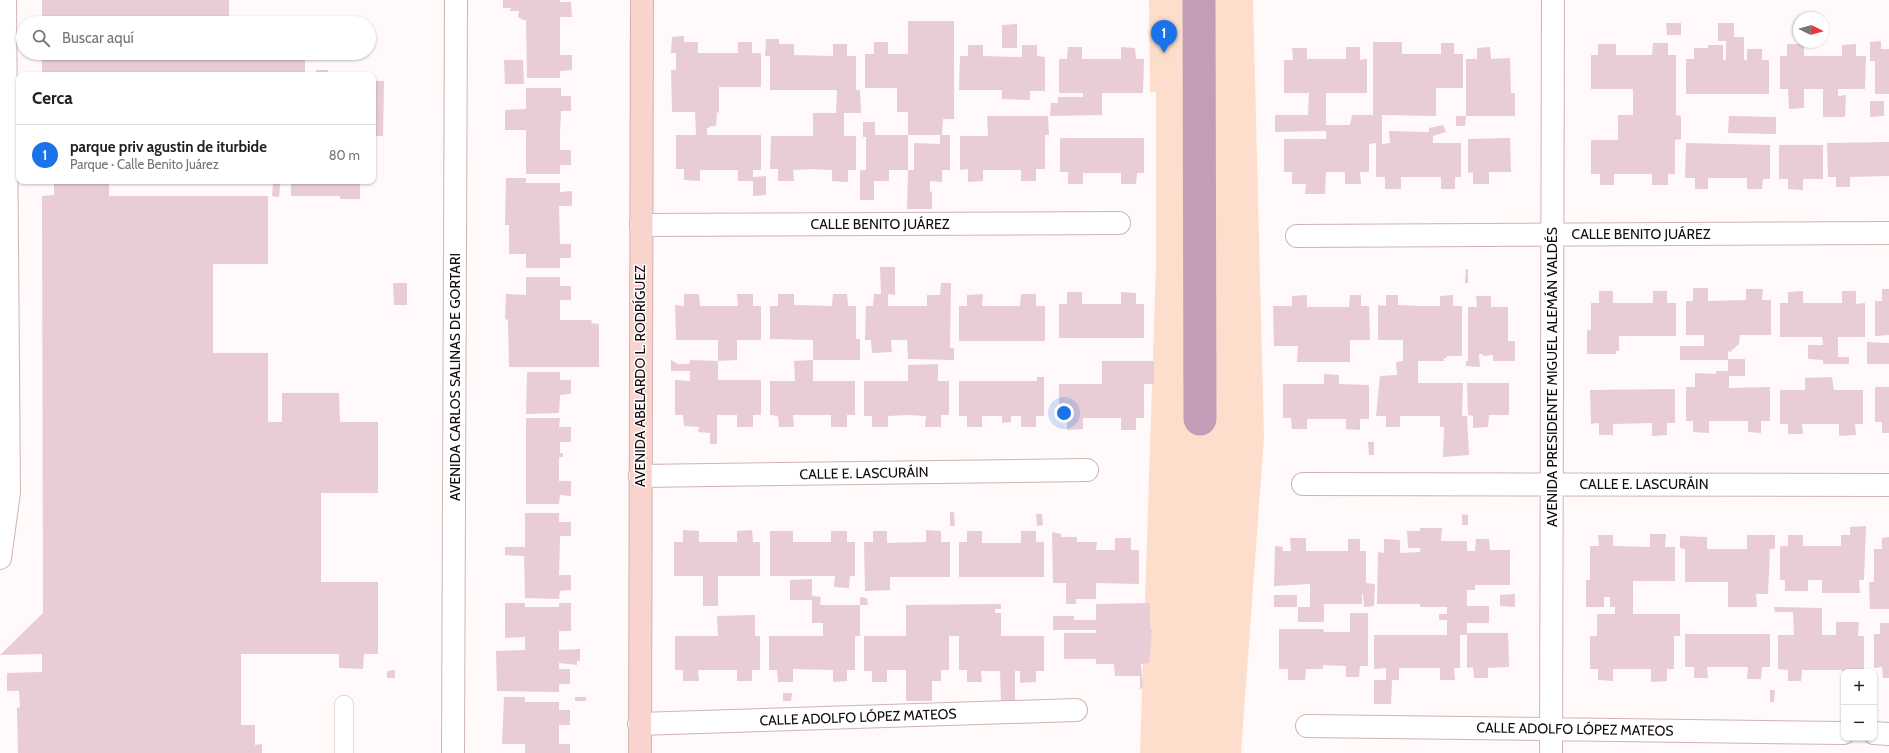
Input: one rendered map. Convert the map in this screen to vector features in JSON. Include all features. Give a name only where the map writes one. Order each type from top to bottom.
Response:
[{"type":"street","points":[[0,558],[9,492],[4,464],[5,0]]},
{"type":"street","name":"AVENIDA CARLOS SALINAS DE GORTARI","points":[[453,753],[456,0]]},
{"type":"street","name":"AVENIDA ABELARDO L. RODRÍGUEZ","points":[[640,753],[642,0]]},
{"type":"street","name":"AVENIDA PRESIDENTE MIGUEL ALEMÁN VALDÉS","points":[[1552,753],[1553,0]]},
{"type":"street","name":"CALLE BENITO JUÁREZ","points":[[641,224],[1119,222]]},
{"type":"street","name":"CALLE BENITO JUÁREZ","points":[[1297,236],[1889,233]]},
{"type":"street","name":"CALLE E. LASCURÁIN","points":[[640,476],[1087,470]]},
{"type":"street","name":"CALLE E. LASCURÁIN","points":[[1303,484],[1889,484]]},
{"type":"street","name":"CALLE ADOLFO LÓPEZ MATEOS","points":[[639,724],[1076,710]]},
{"type":"street","name":"CALLE ADOLFO LÓPEZ MATEOS","points":[[1307,726],[1841,733]]},
{"type":"street","points":[[1877,733],[1889,734]]},
{"type":"lane","points":[[344,705],[344,753]]},
{"type":"shaded area","points":[[1149,0],[1253,0],[1264,437],[1241,753],[1140,753],[1156,264],[1156,92],[1150,92]]},
{"type":"building","points":[[42,0],[229,0],[229,16],[42,16]]},
{"type":"building","points":[[503,0],[560,0],[560,2],[571,2],[572,17],[560,17],[560,55],[572,55],[572,70],[560,71],[560,78],[527,78],[526,20],[518,17],[519,11],[510,11],[511,8],[503,8]]},
{"type":"building","points":[[908,21],[954,21],[954,119],[943,119],[942,135],[950,135],[950,170],[942,170],[942,182],[930,181],[930,192],[932,191],[932,209],[907,209],[908,170],[914,170],[914,143],[940,144],[940,135],[908,135],[908,112],[897,112],[897,88],[865,88],[865,54],[874,54],[874,42],[888,42],[888,54],[908,54]]},
{"type":"building","points":[[1666,23],[1681,23],[1681,35],[1667,35]]},
{"type":"building","points":[[1718,23],[1734,23],[1734,37],[1744,37],[1744,60],[1747,60],[1747,49],[1762,49],[1762,60],[1769,60],[1769,94],[1686,94],[1686,59],[1694,59],[1694,48],[1708,48],[1708,45],[1723,45],[1723,60],[1726,60],[1726,41],[1718,41]]},
{"type":"building","points":[[1017,24],[1017,48],[1002,48],[1002,25]]},
{"type":"building","points":[[684,36],[684,42],[698,42],[698,53],[738,53],[738,42],[752,42],[752,53],[761,53],[761,87],[719,87],[719,113],[717,112],[716,126],[710,126],[707,128],[707,135],[761,135],[761,170],[753,170],[753,177],[766,176],[766,195],[753,196],[753,181],[738,181],[738,170],[700,170],[700,181],[684,180],[684,169],[676,169],[676,135],[696,135],[695,112],[672,112],[671,70],[676,70],[676,53],[671,53],[672,37]]},
{"type":"building","points":[[766,39],[779,39],[779,44],[794,44],[794,55],[833,56],[833,44],[847,44],[847,56],[856,56],[856,90],[860,90],[861,113],[844,113],[844,136],[856,136],[856,170],[848,170],[848,182],[832,181],[832,170],[812,169],[793,170],[794,181],[778,181],[778,169],[770,169],[771,136],[813,136],[813,113],[836,113],[837,90],[770,90],[770,56],[765,56]]},
{"type":"building","points":[[1881,41],[1881,49],[1889,49],[1889,94],[1875,94],[1875,61],[1870,61],[1870,42]]},
{"type":"building","points":[[1373,42],[1402,42],[1402,54],[1441,54],[1441,43],[1454,43],[1454,54],[1463,54],[1463,88],[1436,88],[1436,116],[1382,115],[1382,144],[1390,143],[1389,131],[1429,132],[1429,128],[1443,125],[1446,132],[1433,136],[1433,143],[1461,143],[1461,177],[1455,177],[1455,189],[1441,189],[1441,177],[1401,177],[1401,189],[1385,189],[1385,177],[1376,177],[1376,143],[1369,144],[1369,172],[1360,172],[1361,184],[1345,184],[1345,172],[1326,172],[1325,194],[1305,194],[1306,184],[1292,184],[1292,172],[1284,172],[1284,139],[1326,139],[1326,131],[1275,132],[1275,115],[1308,115],[1309,93],[1284,93],[1284,60],[1293,60],[1292,48],[1307,48],[1307,59],[1346,59],[1346,47],[1360,47],[1360,60],[1367,59],[1367,93],[1326,93],[1326,125],[1350,125],[1352,115],[1373,115]]},
{"type":"building","points":[[1653,43],[1668,43],[1668,55],[1676,55],[1676,115],[1681,116],[1681,139],[1675,140],[1675,174],[1668,174],[1668,185],[1652,185],[1652,174],[1614,174],[1614,185],[1600,185],[1600,174],[1591,174],[1591,140],[1618,140],[1618,115],[1633,115],[1633,89],[1591,89],[1591,55],[1598,55],[1598,44],[1616,44],[1616,55],[1652,55]]},
{"type":"building","points":[[1787,44],[1793,44],[1793,48],[1804,48],[1804,56],[1842,56],[1842,45],[1856,44],[1856,56],[1866,56],[1865,89],[1838,89],[1838,96],[1846,95],[1845,117],[1823,117],[1823,89],[1804,89],[1804,108],[1789,109],[1788,89],[1780,89],[1780,56],[1787,56]]},
{"type":"building","points":[[968,45],[983,45],[983,56],[1022,57],[1022,45],[1037,45],[1037,56],[1045,57],[1045,91],[1030,91],[1030,100],[1002,99],[1002,90],[959,90],[960,56],[968,56]]},
{"type":"building","points":[[1068,47],[1082,47],[1082,59],[1121,59],[1121,47],[1135,48],[1136,59],[1144,59],[1143,93],[1102,93],[1102,115],[1050,116],[1051,103],[1058,103],[1058,97],[1083,97],[1083,93],[1059,93],[1059,59],[1067,59]]},
{"type":"building","points":[[1490,47],[1491,59],[1510,58],[1511,93],[1515,93],[1515,116],[1466,116],[1466,59],[1477,59],[1477,48]]},
{"type":"building","points":[[42,60],[305,60],[305,72],[42,72]]},
{"type":"building","points":[[504,60],[523,60],[524,84],[505,84]]},
{"type":"building","points":[[316,70],[328,70],[328,72],[316,72]]},
{"type":"building","points":[[376,81],[384,81],[383,136],[376,136]]},
{"type":"building","points":[[526,88],[561,88],[561,96],[571,96],[571,111],[561,111],[560,150],[571,150],[571,165],[560,165],[560,174],[526,174],[526,130],[505,130],[505,110],[526,109]]},
{"type":"building","points":[[1870,101],[1884,101],[1884,116],[1870,117]]},
{"type":"building","points":[[987,116],[1048,116],[1049,135],[1045,135],[1045,169],[1036,169],[1036,181],[1021,181],[1021,170],[983,170],[983,181],[968,182],[968,169],[960,170],[960,136],[988,136]]},
{"type":"building","points":[[1456,116],[1466,116],[1465,126],[1456,126]]},
{"type":"building","points":[[1729,116],[1776,117],[1776,134],[1728,133]]},
{"type":"building","points":[[863,122],[875,122],[875,135],[908,135],[908,170],[889,170],[889,181],[874,181],[874,200],[860,200],[860,170],[866,170],[866,137],[863,137]]},
{"type":"building","points":[[1060,138],[1144,138],[1144,173],[1137,173],[1136,184],[1121,184],[1121,173],[1083,173],[1083,184],[1068,184],[1068,172],[1060,172]]},
{"type":"building","points":[[1510,138],[1511,172],[1489,172],[1489,184],[1473,184],[1473,172],[1468,173],[1468,139]]},
{"type":"building","points":[[1889,142],[1889,176],[1850,177],[1850,187],[1836,187],[1836,177],[1828,177],[1827,143]]},
{"type":"building","points":[[1686,143],[1770,145],[1770,179],[1763,179],[1762,189],[1747,189],[1747,178],[1708,178],[1708,189],[1695,189],[1695,178],[1685,178]]},
{"type":"building","points":[[1779,145],[1823,145],[1823,179],[1803,179],[1803,190],[1788,189],[1788,179],[1779,179]]},
{"type":"building","points":[[506,178],[526,178],[526,183],[560,183],[560,192],[572,191],[572,206],[559,206],[560,244],[571,244],[571,258],[560,258],[560,268],[526,268],[526,254],[509,254],[509,225],[505,225]]},
{"type":"building","points":[[54,184],[109,184],[109,196],[268,196],[268,264],[213,264],[213,353],[268,353],[268,422],[282,422],[282,393],[339,393],[340,422],[378,422],[378,493],[321,493],[321,582],[378,582],[378,654],[364,654],[363,669],[339,668],[339,654],[241,654],[241,725],[255,725],[255,745],[262,744],[262,753],[18,753],[17,708],[20,707],[19,691],[7,691],[7,673],[42,672],[42,654],[0,655],[43,613],[42,196],[54,195]]},
{"type":"building","points":[[273,184],[280,184],[279,197],[272,196]]},
{"type":"building","points":[[291,184],[360,184],[360,199],[340,199],[340,196],[291,196]]},
{"type":"building","points":[[880,267],[895,267],[895,295],[888,294],[888,306],[927,306],[927,295],[940,295],[941,283],[951,283],[950,348],[954,348],[954,360],[908,359],[907,340],[891,340],[892,352],[872,353],[871,340],[865,340],[866,306],[873,306],[874,294],[881,294]]},
{"type":"building","points":[[1466,269],[1468,269],[1468,283],[1465,283]]},
{"type":"building","points":[[526,277],[560,277],[560,286],[571,286],[571,300],[560,300],[560,320],[592,320],[591,323],[599,324],[599,367],[509,367],[508,320],[505,319],[506,294],[526,295]]},
{"type":"building","points":[[393,283],[407,283],[407,305],[394,305]]},
{"type":"building","points":[[1693,288],[1708,288],[1708,301],[1746,300],[1746,289],[1763,289],[1762,300],[1771,300],[1771,335],[1740,335],[1739,344],[1730,352],[1728,351],[1728,359],[1745,359],[1745,376],[1729,376],[1729,388],[1770,387],[1770,421],[1761,421],[1761,433],[1748,432],[1748,421],[1709,421],[1709,433],[1693,432],[1693,421],[1686,421],[1686,387],[1695,387],[1695,373],[1716,374],[1716,371],[1728,371],[1728,360],[1680,360],[1680,346],[1704,346],[1704,335],[1686,335],[1686,301],[1693,301]]},
{"type":"building","points":[[1882,289],[1889,289],[1889,335],[1875,336],[1875,301],[1882,301]]},
{"type":"building","points":[[1599,291],[1613,291],[1613,303],[1653,303],[1653,291],[1667,291],[1667,303],[1676,303],[1676,336],[1619,336],[1619,351],[1616,351],[1616,354],[1587,354],[1587,330],[1591,330],[1591,303],[1599,303]]},
{"type":"building","points":[[1803,291],[1803,303],[1842,303],[1842,291],[1856,291],[1856,304],[1865,303],[1865,337],[1838,337],[1838,357],[1849,357],[1849,364],[1823,364],[1823,360],[1808,359],[1808,345],[1823,345],[1822,337],[1780,337],[1780,303],[1788,303],[1788,292]]},
{"type":"building","points":[[1067,292],[1082,292],[1082,304],[1121,304],[1121,292],[1136,293],[1136,304],[1144,304],[1144,338],[1059,338],[1059,304],[1067,304]]},
{"type":"building","points":[[684,294],[699,294],[700,306],[738,306],[737,294],[753,294],[753,306],[761,306],[761,340],[737,340],[737,360],[718,361],[718,340],[676,340],[675,305],[684,306]]},
{"type":"building","points":[[778,294],[794,294],[794,305],[832,306],[833,294],[847,294],[848,306],[856,306],[856,339],[860,339],[860,360],[813,360],[813,340],[770,339],[770,306],[778,306]]},
{"type":"building","points":[[983,294],[982,306],[1020,306],[1021,294],[1036,294],[1036,306],[1045,306],[1045,341],[959,341],[959,306],[967,306],[967,295]]},
{"type":"building","points":[[1307,295],[1307,307],[1349,307],[1350,295],[1361,295],[1361,306],[1369,306],[1370,340],[1350,340],[1350,362],[1297,362],[1298,346],[1274,346],[1273,306],[1292,306],[1292,296]]},
{"type":"building","points":[[1386,295],[1398,295],[1398,305],[1440,306],[1440,296],[1453,295],[1453,306],[1462,306],[1462,356],[1447,356],[1447,358],[1444,358],[1444,361],[1418,361],[1418,383],[1463,383],[1462,416],[1467,416],[1469,455],[1443,457],[1444,427],[1440,427],[1440,416],[1400,416],[1400,427],[1386,427],[1386,416],[1376,416],[1380,376],[1397,375],[1396,362],[1403,361],[1403,340],[1378,340],[1378,305],[1386,306]]},
{"type":"building","points":[[1476,296],[1491,296],[1491,307],[1508,307],[1508,341],[1515,341],[1515,361],[1493,361],[1493,355],[1483,356],[1483,354],[1479,354],[1480,367],[1466,366],[1466,361],[1468,361],[1468,307],[1477,307]]},
{"type":"building","points":[[1867,342],[1889,343],[1889,364],[1867,364]]},
{"type":"building","points":[[671,360],[678,364],[689,364],[690,360],[718,361],[718,380],[761,380],[761,415],[753,415],[753,427],[737,427],[737,415],[717,415],[717,444],[710,444],[710,433],[698,432],[699,427],[684,426],[683,415],[675,415],[675,380],[690,381],[690,371],[671,371]]},
{"type":"building","points":[[813,360],[813,381],[855,381],[855,415],[847,415],[847,427],[831,427],[831,415],[793,415],[794,427],[779,427],[778,416],[770,415],[770,381],[795,381],[794,361]]},
{"type":"building","points":[[1102,361],[1154,361],[1154,384],[1144,384],[1144,418],[1136,418],[1136,430],[1121,430],[1121,418],[1083,418],[1083,429],[1067,430],[1067,418],[1059,418],[1059,384],[1102,384]]},
{"type":"building","points":[[938,364],[938,381],[949,381],[949,415],[941,415],[941,427],[925,427],[926,416],[907,415],[888,416],[888,427],[872,427],[872,416],[864,416],[864,381],[908,381],[908,365]]},
{"type":"building","points":[[527,372],[560,372],[560,380],[571,380],[571,394],[560,395],[559,413],[526,414]]},
{"type":"building","points":[[1324,374],[1339,375],[1339,384],[1369,385],[1369,419],[1360,419],[1360,430],[1346,429],[1346,419],[1307,419],[1307,429],[1292,429],[1291,418],[1283,418],[1283,384],[1324,384]]},
{"type":"building","points":[[1037,377],[1044,377],[1044,416],[1036,416],[1036,427],[1021,427],[1021,416],[1011,416],[1011,422],[1002,423],[1002,416],[982,416],[982,427],[967,427],[967,416],[959,416],[959,381],[1037,381]]},
{"type":"building","points":[[1832,377],[1834,390],[1863,390],[1863,424],[1855,424],[1856,435],[1839,436],[1839,424],[1802,424],[1803,434],[1788,434],[1788,424],[1780,424],[1780,390],[1805,390],[1805,378]]},
{"type":"building","points":[[1467,383],[1509,383],[1509,415],[1489,415],[1488,427],[1473,428],[1473,416],[1468,415]]},
{"type":"building","points":[[1875,387],[1889,387],[1889,433],[1882,433],[1882,422],[1875,422]]},
{"type":"building","points":[[1675,389],[1675,423],[1667,423],[1667,435],[1652,436],[1652,423],[1613,424],[1613,435],[1599,435],[1599,423],[1591,424],[1590,390]]},
{"type":"building","points":[[526,418],[560,418],[559,427],[571,427],[571,442],[560,442],[560,453],[563,453],[563,457],[559,457],[559,481],[571,481],[571,496],[560,495],[559,504],[526,504]]},
{"type":"building","points":[[1368,442],[1374,442],[1374,455],[1369,455]]},
{"type":"building","points":[[950,512],[954,512],[955,526],[950,526]]},
{"type":"building","points":[[525,513],[559,513],[559,522],[571,522],[571,536],[560,536],[559,575],[571,575],[571,590],[560,591],[559,599],[525,598],[524,556],[505,555],[505,547],[525,547]]},
{"type":"building","points":[[1036,514],[1042,514],[1043,525],[1037,526]]},
{"type":"building","points":[[1462,514],[1468,515],[1468,525],[1462,525]]},
{"type":"building","points":[[1866,526],[1864,580],[1859,580],[1860,593],[1822,593],[1822,580],[1808,580],[1808,591],[1785,591],[1785,580],[1780,580],[1780,546],[1788,546],[1788,535],[1803,535],[1803,546],[1841,546],[1841,535],[1850,535],[1850,527]]},
{"type":"building","points":[[1420,528],[1442,528],[1441,541],[1467,541],[1467,551],[1475,551],[1476,539],[1489,539],[1490,550],[1510,550],[1510,585],[1475,585],[1475,590],[1467,590],[1467,606],[1489,606],[1489,623],[1467,623],[1467,633],[1508,633],[1509,667],[1488,668],[1488,678],[1474,678],[1473,667],[1467,668],[1467,635],[1460,635],[1460,668],[1454,668],[1455,680],[1440,680],[1440,668],[1399,668],[1399,680],[1392,680],[1391,704],[1374,704],[1374,680],[1386,680],[1386,668],[1374,669],[1374,635],[1447,635],[1447,620],[1439,620],[1439,614],[1447,614],[1447,607],[1420,607],[1420,604],[1377,604],[1378,552],[1384,553],[1384,539],[1400,540],[1400,553],[1420,552],[1420,548],[1408,548],[1407,531],[1420,531]]},
{"type":"building","points":[[683,530],[699,531],[699,542],[737,542],[737,531],[752,530],[753,542],[760,542],[760,576],[718,576],[718,606],[703,606],[703,576],[674,576],[674,542],[683,542]]},
{"type":"building","points":[[926,530],[941,531],[941,542],[950,542],[950,577],[890,577],[890,590],[865,591],[864,542],[873,542],[873,531],[887,531],[887,543],[926,542]]},
{"type":"building","points":[[770,531],[793,531],[793,542],[831,542],[831,531],[847,531],[847,542],[855,542],[855,576],[850,576],[849,588],[834,587],[835,576],[770,576]]},
{"type":"building","points":[[967,531],[982,531],[982,543],[1021,543],[1021,531],[1036,531],[1036,542],[1044,542],[1044,577],[959,577],[959,542],[967,542]]},
{"type":"building","points":[[1052,532],[1061,534],[1061,537],[1077,537],[1077,542],[1097,542],[1096,550],[1115,550],[1115,538],[1131,538],[1131,550],[1139,550],[1139,584],[1096,583],[1096,599],[1076,599],[1076,604],[1066,604],[1066,583],[1053,583]]},
{"type":"building","points":[[1650,534],[1666,534],[1665,547],[1675,547],[1675,581],[1633,581],[1633,614],[1680,614],[1680,636],[1674,636],[1674,669],[1667,669],[1667,681],[1651,682],[1651,669],[1613,669],[1613,681],[1598,680],[1598,669],[1590,669],[1590,636],[1597,636],[1597,614],[1615,614],[1615,607],[1610,607],[1610,597],[1604,597],[1604,607],[1586,607],[1586,580],[1590,580],[1590,546],[1599,546],[1598,535],[1613,535],[1613,546],[1650,547]]},
{"type":"building","points":[[1747,535],[1775,535],[1775,549],[1770,549],[1768,594],[1756,594],[1757,607],[1728,607],[1728,582],[1685,582],[1685,549],[1680,548],[1680,536],[1707,537],[1707,549],[1747,549]]},
{"type":"building","points":[[1889,537],[1889,609],[1870,609],[1869,582],[1874,582],[1874,549],[1882,549],[1882,538]]},
{"type":"building","points":[[1290,538],[1306,538],[1306,551],[1348,551],[1348,539],[1360,539],[1360,551],[1366,551],[1366,583],[1375,584],[1374,606],[1364,607],[1362,594],[1362,604],[1324,604],[1324,622],[1298,622],[1298,607],[1310,607],[1310,584],[1274,586],[1275,546],[1283,547],[1283,551],[1291,551]]},
{"type":"building","points":[[812,579],[812,596],[821,597],[820,605],[860,605],[860,636],[855,636],[855,670],[847,670],[847,681],[833,682],[833,670],[793,669],[793,682],[778,682],[777,670],[769,670],[769,636],[823,636],[823,623],[812,623],[812,600],[790,600],[790,580]]},
{"type":"building","points":[[1515,594],[1515,607],[1500,606],[1500,595]]},
{"type":"building","points":[[1274,595],[1297,595],[1297,607],[1274,607]]},
{"type":"building","points":[[860,597],[867,598],[868,605],[860,605]]},
{"type":"building","points":[[505,603],[525,603],[525,607],[559,607],[559,603],[571,603],[571,631],[559,631],[559,650],[580,649],[580,661],[577,661],[577,665],[559,663],[559,669],[570,669],[570,684],[559,684],[559,692],[497,691],[496,651],[525,650],[525,637],[505,638]]},
{"type":"building","points":[[1150,603],[1150,629],[1152,630],[1149,663],[1141,664],[1143,688],[1140,689],[1140,676],[1115,676],[1114,664],[1096,664],[1096,659],[1064,659],[1064,633],[1096,633],[1096,630],[1053,630],[1053,616],[1074,616],[1074,620],[1096,620],[1096,604]]},
{"type":"building","points":[[1001,604],[1001,609],[995,609],[995,613],[1001,613],[1001,636],[1044,636],[1044,671],[1036,671],[1036,682],[1020,683],[1020,671],[1015,671],[1015,701],[1001,701],[1000,671],[981,671],[982,682],[967,682],[967,670],[959,670],[959,636],[949,636],[949,670],[941,670],[941,681],[932,681],[932,701],[906,701],[906,670],[887,670],[887,682],[872,682],[872,671],[864,671],[864,636],[906,636],[906,605]]},
{"type":"building","points":[[1774,607],[1822,608],[1822,635],[1836,635],[1836,622],[1859,622],[1858,636],[1864,636],[1864,669],[1802,670],[1801,681],[1788,681],[1788,670],[1778,669],[1778,635],[1794,635],[1793,612],[1775,612]]},
{"type":"building","points":[[1350,613],[1368,613],[1368,666],[1360,666],[1359,677],[1346,677],[1346,666],[1323,665],[1323,669],[1306,669],[1305,680],[1288,680],[1288,669],[1279,669],[1279,629],[1323,629],[1324,632],[1350,632]]},
{"type":"building","points":[[755,615],[755,636],[760,636],[760,670],[752,670],[752,681],[737,681],[737,670],[698,670],[699,681],[683,681],[683,670],[675,670],[675,636],[718,636],[717,616]]},
{"type":"building","points":[[1880,623],[1889,623],[1889,678],[1883,678],[1882,667],[1874,668],[1874,634],[1880,634]]},
{"type":"building","points":[[1685,634],[1770,634],[1770,667],[1762,667],[1761,679],[1747,679],[1748,667],[1707,667],[1708,678],[1694,678],[1694,667],[1685,667]]},
{"type":"building","points":[[395,670],[395,678],[387,678],[387,671]]},
{"type":"building","points":[[1770,690],[1775,690],[1774,702],[1770,702]]},
{"type":"building","points":[[783,693],[792,693],[791,701],[783,701]]},
{"type":"building","points":[[504,697],[525,697],[525,702],[559,702],[559,710],[570,710],[570,725],[559,725],[559,744],[570,744],[570,753],[525,753],[525,744],[502,744]]},
{"type":"building","points":[[575,697],[586,697],[586,701],[575,701]]},
{"type":"waterway","points":[[1199,0],[1200,419]]},
{"type":"place","name":"parque priv agustin de iturbide","points":[[1164,53]]}]
